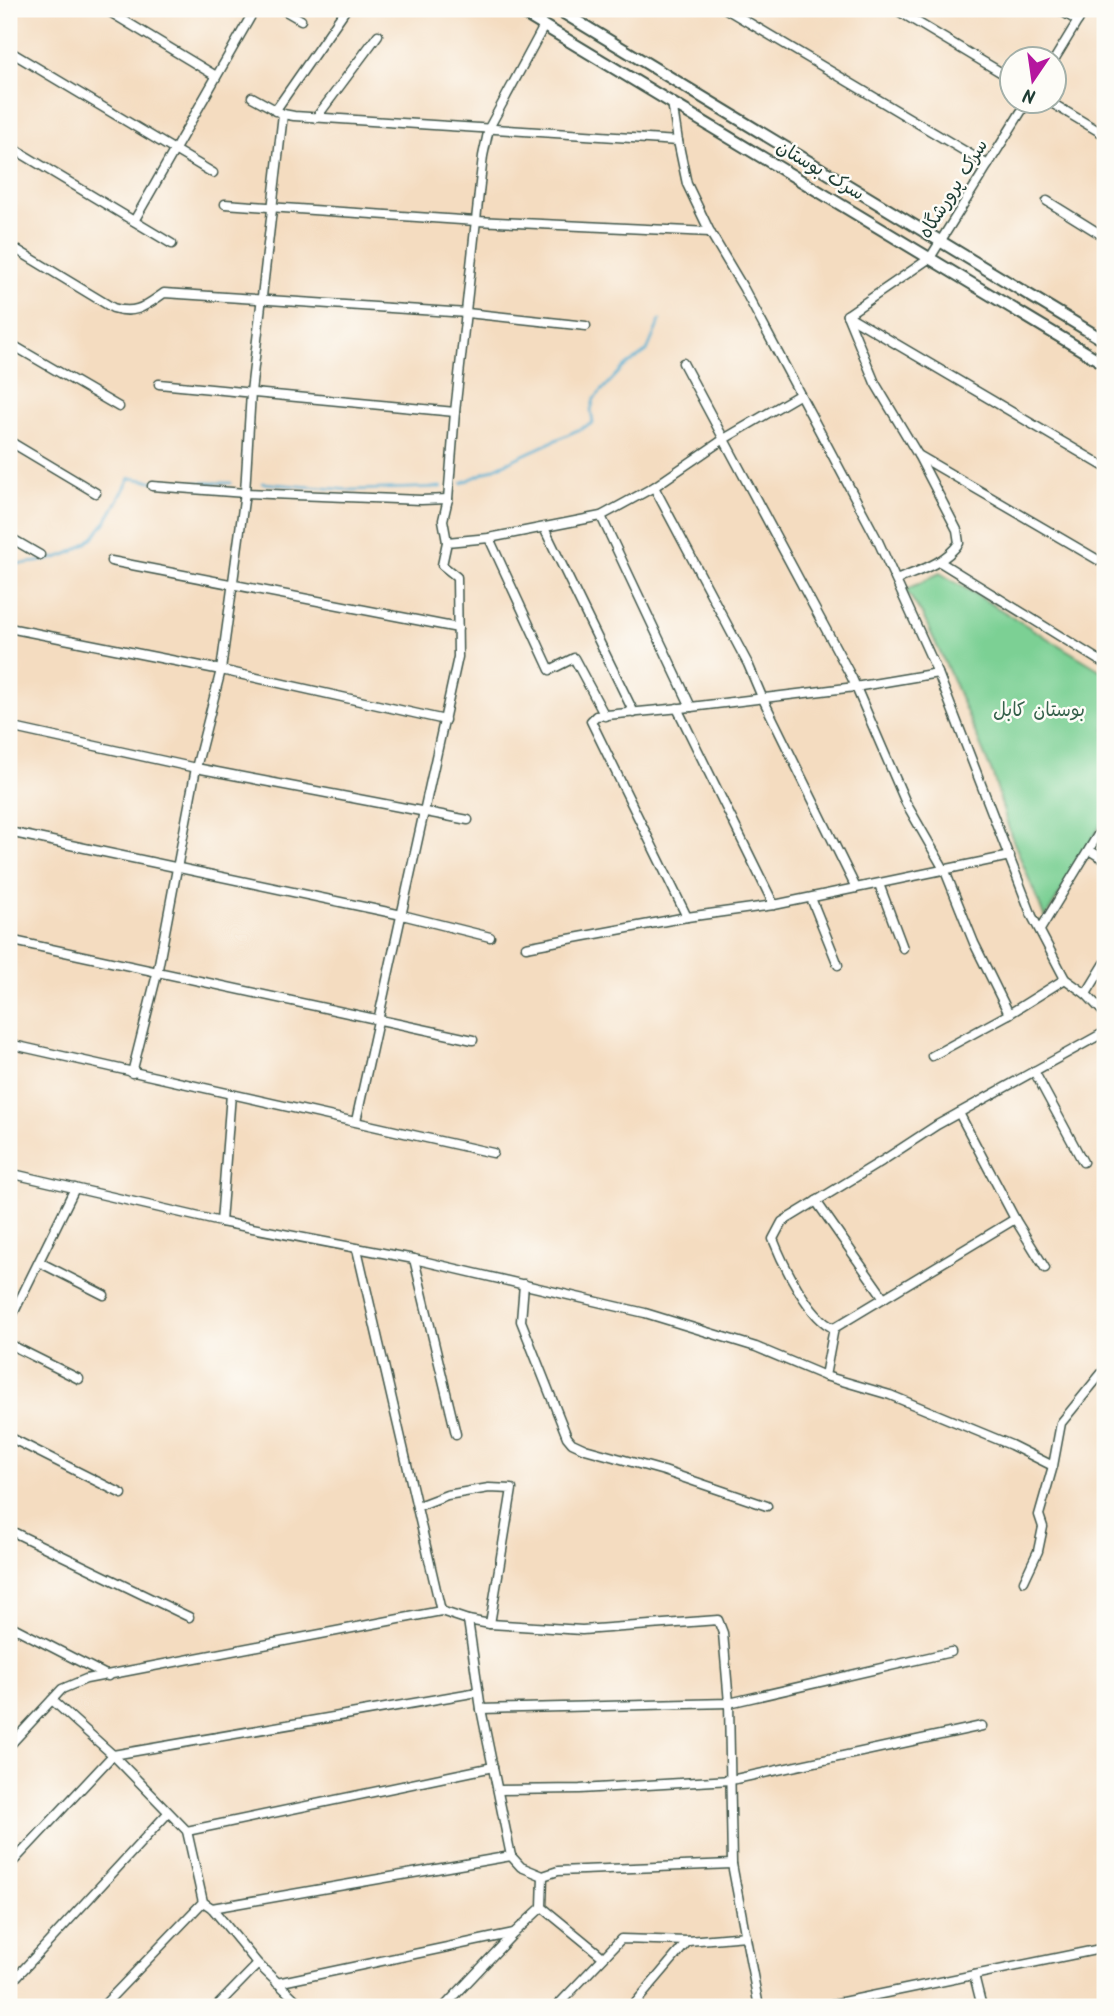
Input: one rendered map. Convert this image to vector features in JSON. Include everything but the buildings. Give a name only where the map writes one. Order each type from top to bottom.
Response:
[{"type":"street","points":[[105,9],[216,76]]},
{"type":"street","points":[[134,221],[255,9]]},
{"type":"street","points":[[282,9],[301,20]]},
{"type":"street","points":[[132,1073],[157,974],[195,768],[221,670],[245,493],[251,392],[279,112],[346,9]]},
{"type":"street","name":"سرک بوستان","points":[[516,9],[1105,365]]},
{"type":"street","name":"سرک بوستان","points":[[557,9],[1105,341]]},
{"type":"street","points":[[726,9],[988,165]]},
{"type":"street","points":[[895,9],[998,70]]},
{"type":"street","points":[[1058,9],[1078,21]]},
{"type":"street","points":[[1063,46],[1085,9]]},
{"type":"street","points":[[356,1121],[458,657],[457,577],[442,565],[447,542],[443,520],[448,499],[483,156],[489,128],[544,26]]},
{"type":"street","points":[[316,118],[378,35]]},
{"type":"street","points":[[9,51],[213,173]]},
{"type":"street","points":[[252,97],[279,112],[316,118],[678,141]]},
{"type":"street","points":[[672,102],[687,184],[710,232],[744,289],[878,541],[938,673],[1032,916],[1065,979],[1086,994],[1105,1014]]},
{"type":"street","points":[[1068,113],[1105,135]]},
{"type":"street","name":"سرک پرورشگاه","points":[[930,258],[1018,116]]},
{"type":"street","points":[[9,146],[172,244]]},
{"type":"street","points":[[1047,201],[1105,237]]},
{"type":"street","points":[[225,204],[476,221],[710,232]]},
{"type":"street","points":[[9,246],[122,311],[136,311],[164,293],[467,313],[586,326]]},
{"type":"street","points":[[847,315],[930,258]]},
{"type":"street","points":[[847,315],[875,383],[918,455],[957,530],[958,543],[940,562],[896,580]]},
{"type":"street","points":[[847,315],[1105,467]]},
{"type":"street","points":[[9,343],[119,407]]},
{"type":"street","points":[[683,363],[855,687],[906,803],[944,871],[974,943],[1009,1014]]},
{"type":"street","points":[[159,384],[455,412]]},
{"type":"street","points":[[447,542],[489,538],[601,516],[654,487],[724,439],[799,395]]},
{"type":"street","points":[[9,441],[96,493]]},
{"type":"street","points":[[918,455],[1105,564]]},
{"type":"street","points":[[152,486],[245,493],[448,499]]},
{"type":"street","points":[[654,487],[748,664],[856,888]]},
{"type":"street","points":[[601,516],[691,707]]},
{"type":"street","points":[[544,528],[634,713]]},
{"type":"street","points":[[9,537],[40,555]]},
{"type":"street","points":[[489,538],[550,670],[574,658],[605,716]]},
{"type":"street","points":[[111,561],[458,628]]},
{"type":"street","points":[[940,562],[1105,664]]},
{"type":"street","points":[[9,628],[221,670],[445,720]]},
{"type":"street","points":[[687,916],[591,721],[596,716],[855,687],[938,673]]},
{"type":"street","points":[[677,708],[774,905]]},
{"type":"street","points":[[9,727],[195,768],[467,820]]},
{"type":"street","points":[[1040,930],[1105,823]]},
{"type":"street","points":[[9,832],[402,915],[490,937]]},
{"type":"street","points":[[1089,850],[1105,860]]},
{"type":"street","points":[[526,947],[687,916],[774,905],[1010,856]]},
{"type":"street","points":[[879,884],[903,948]]},
{"type":"street","points":[[811,898],[838,965]]},
{"type":"street","points":[[9,940],[473,1040]]},
{"type":"street","points":[[1086,994],[1105,963]]},
{"type":"street","points":[[932,1056],[1009,1014],[1065,979]]},
{"type":"street","points":[[834,1328],[823,1322],[784,1268],[772,1239],[782,1222],[937,1125],[1105,1032]]},
{"type":"street","points":[[9,1044],[493,1153]]},
{"type":"street","points":[[1034,1071],[1083,1162]]},
{"type":"street","points":[[221,1222],[231,1094]]},
{"type":"street","points":[[959,1113],[1015,1219],[1045,1268]]},
{"type":"street","points":[[9,1174],[221,1222],[414,1259],[645,1313],[744,1343],[825,1376],[890,1395],[1011,1445],[1053,1466]]},
{"type":"street","points":[[9,1322],[75,1188]]},
{"type":"street","points":[[816,1201],[884,1298]]},
{"type":"street","points":[[825,1376],[834,1328],[1015,1219]]},
{"type":"street","points":[[357,1249],[441,1611]]},
{"type":"street","points":[[414,1259],[456,1434]]},
{"type":"street","points":[[39,1262],[104,1295]]},
{"type":"street","points":[[524,1284],[521,1321],[567,1437],[572,1443],[766,1506]]},
{"type":"street","points":[[9,1344],[79,1379]]},
{"type":"street","points":[[1024,1580],[1038,1551],[1043,1527],[1039,1515],[1053,1466],[1061,1423],[1105,1369]]},
{"type":"street","points":[[9,1437],[122,1494]]},
{"type":"street","points":[[418,1506],[447,1495],[489,1488],[512,1489],[490,1624]]},
{"type":"street","points":[[9,1530],[189,1617]]},
{"type":"street","points":[[9,1746],[62,1689],[86,1679],[441,1611],[490,1624],[582,1630],[718,1620],[723,1633],[729,1703],[732,1864],[759,2007]]},
{"type":"street","points":[[468,1620],[481,1709],[511,1856],[521,1867],[543,1876],[570,1870],[732,1864]]},
{"type":"street","points":[[9,1625],[108,1676]]},
{"type":"street","points":[[481,1709],[729,1703],[951,1652]]},
{"type":"street","points":[[9,1866],[113,1755],[478,1692]]},
{"type":"street","points":[[52,1700],[113,1755],[187,1831],[203,1902],[212,1908],[258,1964],[303,2007]]},
{"type":"street","points":[[498,1790],[580,1789],[731,1780],[982,1726]]},
{"type":"street","points":[[187,1831],[493,1767]]},
{"type":"street","points":[[9,1985],[168,1813]]},
{"type":"street","points":[[212,1908],[511,1856]]},
{"type":"street","points":[[444,2007],[542,1907],[543,1876]]},
{"type":"street","points":[[102,2007],[203,1902]]},
{"type":"street","points":[[542,1907],[603,1957]]},
{"type":"street","points":[[277,1983],[514,1933]]},
{"type":"street","points":[[556,2007],[621,1939],[688,1941],[746,1936]]},
{"type":"street","points":[[632,2007],[688,1941]]},
{"type":"street","points":[[818,2007],[1105,1948]]},
{"type":"street","points":[[216,2007],[258,1964]]},
{"type":"street","points":[[974,1975],[982,2007]]},
{"type":"green space","name":"بوستان کابل","points":[[940,573],[1105,673],[1105,818],[1045,918],[1010,833],[993,775],[952,678],[923,616],[906,590]]},
{"type":"waterway","points":[[462,483],[593,423],[591,410],[594,399],[623,368],[647,351],[660,320]]},
{"type":"waterway","points":[[9,562],[30,563],[60,557],[87,542],[106,521],[130,478],[158,482],[231,483]]},
{"type":"waterway","points":[[262,483],[351,490],[442,487]]}]
